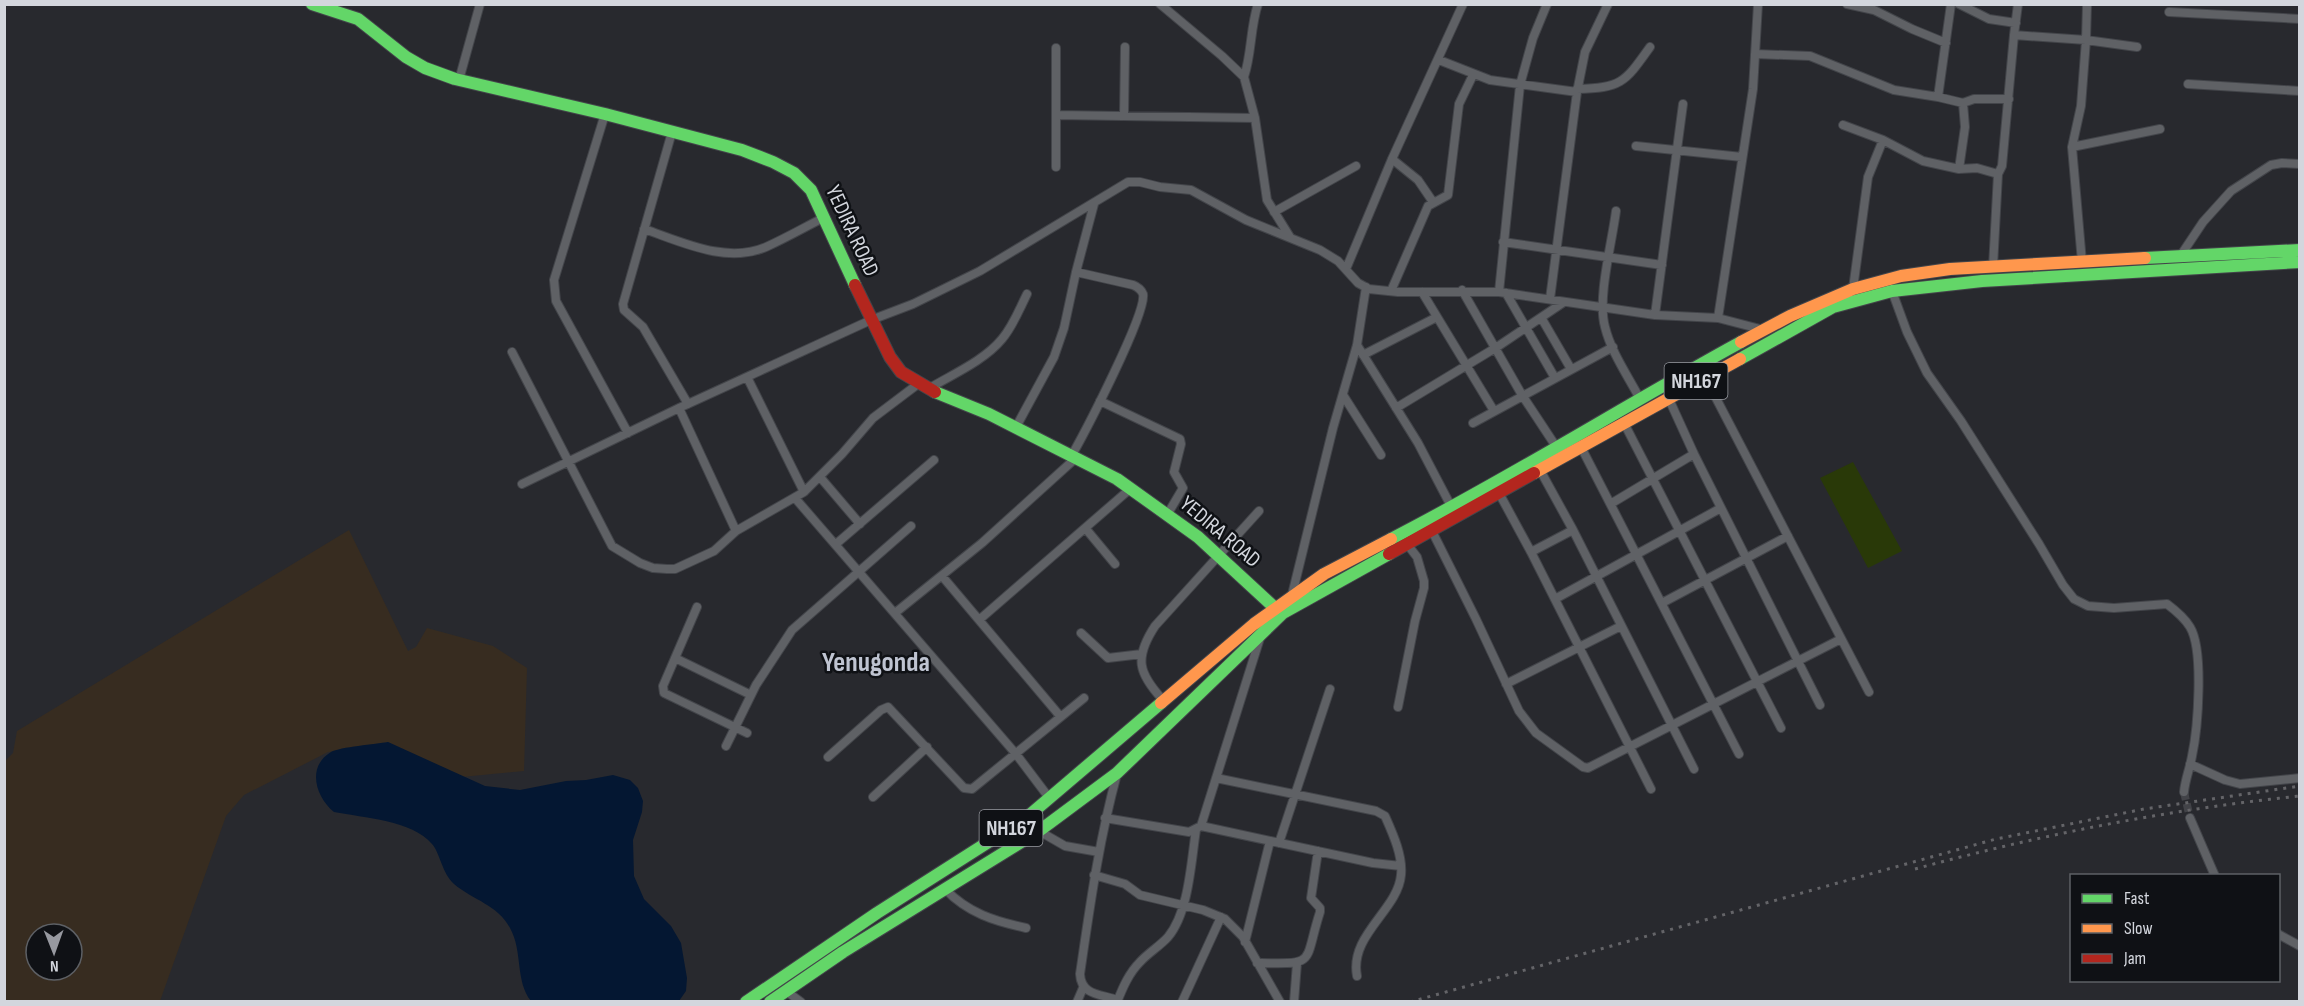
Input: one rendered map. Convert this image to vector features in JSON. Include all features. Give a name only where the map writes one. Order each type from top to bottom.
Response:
[{"type":"main road","name":"YEDIRA ROAD","points":[[312,4],[358,19],[406,57],[425,68],[459,80],[605,114],[742,150],[794,173],[811,190],[871,320],[896,364],[906,376],[923,386],[1016,427],[1117,479],[1219,555],[1275,608]]},
{"type":"main road","name":"NH167","points":[[746,1002],[877,913],[1026,818],[1163,700],[1292,595],[1324,574],[1452,508],[1640,399],[1790,316],[1853,289],[1901,276],[1950,269],[2300,249]]},
{"type":"main road","name":"NH167","points":[[770,1002],[843,952],[1039,831],[1117,773],[1283,613],[1704,376],[1833,307],[1892,291],[1982,281],[2300,262]]},
{"type":"street","points":[[459,80],[480,4]]},
{"type":"street","points":[[1160,4],[1244,77]]},
{"type":"street","points":[[1258,4],[1251,56],[1244,77],[1255,118],[1267,200],[1290,237]]},
{"type":"street","points":[[1346,269],[1392,159],[1463,4]]},
{"type":"street","points":[[1547,4],[1533,38],[1520,85],[1503,242],[1502,292],[1555,378]]},
{"type":"street","points":[[1550,299],[1577,90],[1585,52],[1608,4]]},
{"type":"street","points":[[1718,318],[1753,89],[1758,4]]},
{"type":"street","points":[[1847,4],[1875,10],[1946,43]]},
{"type":"street","points":[[1938,97],[1951,4]]},
{"type":"street","points":[[1959,4],[1989,19],[2016,23]]},
{"type":"street","points":[[1993,267],[1998,174],[2002,166],[2018,4]]},
{"type":"street","points":[[2082,262],[2072,147],[2080,106],[2087,4]]},
{"type":"street","points":[[2169,12],[2190,9],[2300,19]]},
{"type":"street","points":[[2014,35],[2086,40],[2137,48]]},
{"type":"street","points":[[1439,60],[1473,75],[1520,85],[1577,90],[1619,84],[1632,73],[1650,46]]},
{"type":"street","points":[[1124,116],[1125,47]]},
{"type":"street","points":[[1056,48],[1056,167]]},
{"type":"street","points":[[1755,54],[1810,56],[1894,90],[1964,103],[1974,99],[2008,99]]},
{"type":"street","points":[[1391,291],[1425,214],[1433,202],[1448,195],[1459,104],[1473,75]]},
{"type":"street","points":[[2188,84],[2300,91]]},
{"type":"street","points":[[1959,169],[1965,127],[1964,103]]},
{"type":"street","points":[[1655,315],[1683,104]]},
{"type":"street","points":[[605,114],[554,280],[554,292],[556,301],[628,433]]},
{"type":"street","points":[[1056,115],[1255,118]]},
{"type":"street","points":[[1843,125],[1883,140],[1923,161],[1959,169],[1977,168],[1998,174]]},
{"type":"street","points":[[2072,147],[2160,129]]},
{"type":"street","points":[[672,132],[624,300],[624,310],[643,327],[684,406],[736,531]]},
{"type":"street","points":[[1853,289],[1868,177],[1883,140]]},
{"type":"street","points":[[1636,146],[1742,157]]},
{"type":"street","points":[[1392,159],[1418,180],[1433,202]]},
{"type":"street","points":[[2181,255],[2203,222],[2231,191],[2271,165],[2300,164]]},
{"type":"street","points":[[1274,212],[1356,166]]},
{"type":"street","points":[[522,484],[684,406],[871,320],[913,304],[998,262],[1128,182],[1191,190],[1246,220],[1320,250],[1346,269],[1358,283],[1366,287],[1391,291],[1502,292],[1655,315],[1718,318],[1765,330]]},
{"type":"street","points":[[1016,427],[1054,357],[1064,328],[1094,204]]},
{"type":"street","points":[[1616,211],[1602,307],[1605,327],[1613,347],[1640,399]]},
{"type":"street","points":[[644,229],[708,251],[736,252],[765,247],[825,217]]},
{"type":"street","points":[[1503,242],[1662,265]]},
{"type":"street","points":[[895,613],[982,543],[1074,456],[1126,346],[1143,295],[1140,288],[1133,285],[1076,272]]},
{"type":"street","points":[[1292,595],[1304,540],[1357,345],[1366,287]]},
{"type":"street","points":[[1462,290],[1522,395],[1557,448]]},
{"type":"street","points":[[1892,291],[1927,373],[1961,421],[2040,544],[2062,585],[2074,599],[2088,606],[2114,608],[2167,604],[2179,613],[2190,627],[2196,642],[2198,665],[2195,734],[2184,792]]},
{"type":"street","points":[[1422,292],[1494,411]]},
{"type":"street","points":[[512,352],[612,546],[653,568],[675,569],[714,550],[736,531],[804,492],[873,418],[923,386],[974,361],[1000,341],[1011,327],[1027,294]]},
{"type":"street","points":[[1396,408],[1542,319],[1564,302]]},
{"type":"street","points":[[1363,355],[1437,316]]},
{"type":"street","points":[[1542,319],[1571,369]]},
{"type":"street","points":[[1357,345],[1418,442],[1452,508]]},
{"type":"street","points":[[1473,423],[1613,347]]},
{"type":"street","points":[[1704,376],[1869,692]]},
{"type":"street","points":[[747,377],[804,492]]},
{"type":"street","points":[[1342,395],[1381,455]]},
{"type":"street","points":[[1668,397],[1694,454],[1820,705]]},
{"type":"street","points":[[1100,401],[1180,439],[1181,444],[1174,474],[1184,488],[1167,515]]},
{"type":"street","points":[[1624,423],[1781,728]]},
{"type":"street","points":[[1581,447],[1612,503],[1739,754]]},
{"type":"street","points":[[1612,503],[1694,454]]},
{"type":"street","points":[[836,544],[934,460]]},
{"type":"street","points":[[1540,470],[1573,530],[1694,769]]},
{"type":"street","points":[[820,477],[860,524]]},
{"type":"street","points":[[979,620],[1130,489]]},
{"type":"street","points":[[1499,493],[1652,789]]},
{"type":"street","points":[[795,498],[1016,754],[1050,799]]},
{"type":"street","points":[[1555,599],[1721,508]]},
{"type":"street","points":[[1163,700],[1147,683],[1143,673],[1142,654],[1145,642],[1155,626],[1259,511]]},
{"type":"street","points":[[726,746],[751,695],[792,630],[911,526]]},
{"type":"street","points":[[1086,529],[1115,564]]},
{"type":"street","points":[[1531,552],[1573,530]]},
{"type":"street","points":[[1432,531],[1519,711],[1536,733],[1580,766],[1587,768],[1841,639]]},
{"type":"street","points":[[1662,603],[1788,536]]},
{"type":"street","points":[[1398,707],[1424,588],[1417,557],[1407,544]]},
{"type":"street","points":[[942,576],[1060,716]]},
{"type":"street","points":[[697,606],[663,686],[664,693],[747,733]]},
{"type":"street","points":[[1506,684],[1621,626]]},
{"type":"street","points":[[1083,988],[1117,1001],[1127,977],[1139,962],[1168,937],[1184,905],[1198,828],[1262,632]]},
{"type":"street","points":[[1081,633],[1105,657],[1117,658],[1142,654]]},
{"type":"street","points":[[675,658],[751,695]]},
{"type":"street","points":[[1245,942],[1275,842],[1296,795],[1330,689]]},
{"type":"street","points":[[828,757],[886,707],[892,709],[968,790],[976,787],[1084,698]]},
{"type":"street","points":[[873,797],[927,747]]},
{"type":"street","points":[[2190,764],[2225,780],[2240,784],[2300,778]]},
{"type":"street","points":[[1077,1002],[1083,988],[1080,974],[1094,876],[1105,818],[1117,773]]},
{"type":"street","points":[[1216,778],[1376,811],[1385,816],[1401,866],[1398,890],[1356,955],[1358,976]]},
{"type":"street","points":[[1105,818],[1189,832],[1198,828],[1373,863],[1401,866]]},
{"type":"street","points":[[2190,818],[2214,874]]},
{"type":"street","points":[[1039,831],[1065,846],[1099,852]]},
{"type":"street","points":[[1257,963],[1297,963],[1310,953],[1320,912],[1320,908],[1311,898],[1318,851]]},
{"type":"street","points":[[1094,876],[1125,884],[1140,895],[1184,905],[1221,917],[1245,942],[1280,1002]]},
{"type":"street","points":[[945,889],[964,907],[977,914],[1026,928]]},
{"type":"street","points":[[1182,1002],[1221,917]]},
{"type":"street","points":[[2280,935],[2300,946]]},
{"type":"street","points":[[1294,1002],[1297,963]]},
{"type":"street","points":[[786,991],[801,1002]]},
{"type":"shaded area","points":[[349,530],[408,651],[416,647],[427,628],[493,646],[527,668],[524,771],[462,777],[388,742],[328,752],[244,795],[226,816],[160,1001],[5,1002],[4,762],[13,753],[17,731]]},
{"type":"green space","points":[[1853,462],[1902,551],[1868,568],[1820,478]]},
{"type":"water","points":[[388,742],[485,786],[520,790],[613,775],[630,780],[638,788],[643,801],[633,840],[634,876],[644,899],[671,926],[681,943],[687,978],[686,991],[679,1001],[531,1001],[523,984],[517,946],[505,920],[492,908],[454,884],[432,844],[423,836],[400,825],[334,812],[322,798],[316,782],[316,774],[323,758],[336,750]]},
{"type":"tunnel","points":[[2184,792],[2190,818]]},
{"type":"railway","points":[[1410,1002],[1996,839],[2144,809],[2300,786]]},
{"type":"railway","points":[[1915,869],[2057,834],[2203,808],[2300,796]]},
{"type":"traffic: fast","points":[[312,4],[358,19],[406,57],[425,68],[455,79],[605,114],[742,150],[773,162],[794,173],[811,190],[855,285]]},
{"type":"traffic: fast","points":[[2145,258],[2300,250]]},
{"type":"traffic: fast","points":[[1740,359],[1833,307],[1892,291],[1982,281],[2300,262]]},
{"type":"traffic: fast","points":[[1391,539],[1741,342]]},
{"type":"traffic: fast","points":[[935,392],[989,414],[1117,479],[1198,537],[1275,608]]},
{"type":"traffic: fast","points":[[770,1002],[843,952],[1039,831],[1117,773],[1283,613],[1389,554]]},
{"type":"traffic: fast","points":[[746,1002],[877,913],[1026,818],[1161,703]]},
{"type":"traffic: slow","points":[[1741,342],[1790,316],[1853,289],[1901,276],[1950,269],[2145,258]]},
{"type":"traffic: slow","points":[[1534,473],[1740,359]]},
{"type":"traffic: slow","points":[[1161,703],[1254,624],[1324,574],[1391,539]]},
{"type":"traffic: jam","points":[[855,285],[890,357],[901,372],[935,392]]},
{"type":"traffic: jam","points":[[1389,554],[1534,473]]},
{"type":"district","name":"Yenugonda","points":[[876,662]]}]
